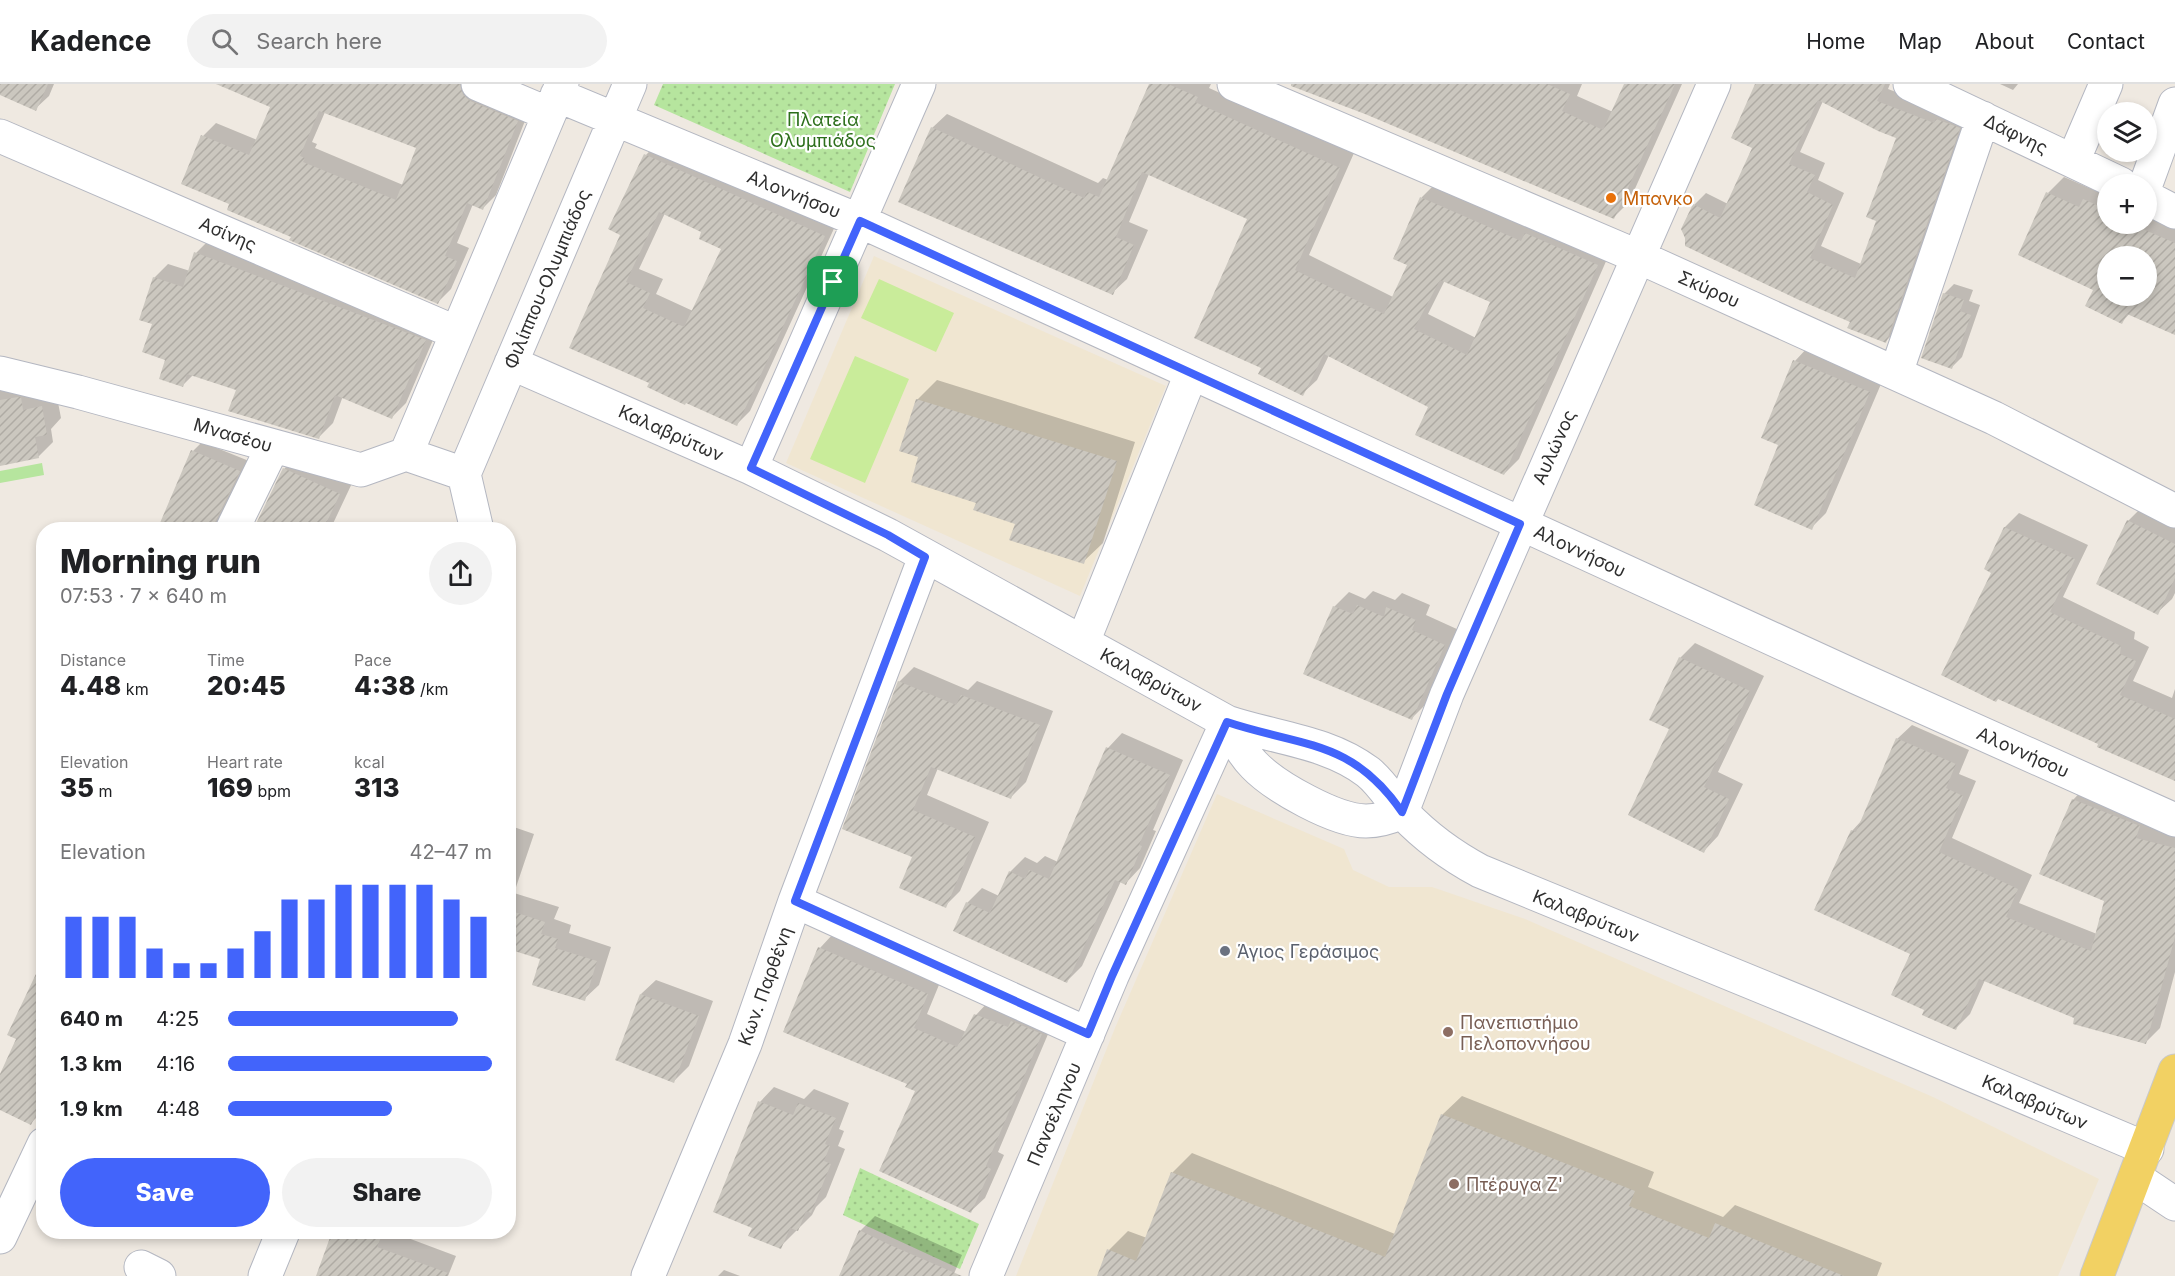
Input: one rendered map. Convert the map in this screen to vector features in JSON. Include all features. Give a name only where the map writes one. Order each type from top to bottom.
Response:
[{"type":"main road","points":[[2097,1276],[2175,1071]]},
{"type":"street","name":"Αλοννήσου","points":[[478,84],[556,98],[860,221],[1858,678],[2175,820]]},
{"type":"street","name":"Φιλίππου-Ολυμπιάδος","points":[[464,474],[630,84]]},
{"type":"street","points":[[751,468],[918,84]]},
{"type":"street","name":"Σκύρου","points":[[1234,84],[1639,257],[1896,373],[1994,418],[2175,511]]},
{"type":"street","name":"Αυλώνος","points":[[1402,812],[1447,694],[1713,84]]},
{"type":"street","name":"Δάφνης","points":[[1910,84],[2100,174]]},
{"type":"street","points":[[2073,161],[2106,84]]},
{"type":"street","points":[[475,522],[464,474],[406,454],[556,98]]},
{"type":"street","points":[[2150,174],[2175,104]]},
{"type":"street","points":[[1896,373],[1983,118]]},
{"type":"street","name":"Ασίνης","points":[[0,136],[457,333]]},
{"type":"street","points":[[2157,203],[2175,212]]},
{"type":"street","name":"Καλαβρύτων","points":[[511,363],[751,468],[888,535],[1227,722],[1249,730],[1298,740],[1337,754],[1375,778],[1402,812],[1445,851],[1462,862],[1504,882],[1809,1006],[2141,1163],[2175,1204]]},
{"type":"street","name":"Μνασέου","points":[[0,373],[78,392],[361,470],[406,454]]},
{"type":"street","points":[[1083,642],[1191,374]]},
{"type":"street","points":[[236,522],[273,446]]},
{"type":"street","name":"Κων. Παρθένη","points":[[648,1276],[745,1044],[795,901],[925,557]]},
{"type":"street","points":[[1227,722],[1254,765],[1278,784],[1300,797],[1335,813],[1358,820],[1377,820],[1402,812]]},
{"type":"street","name":"Πανσέληνου","points":[[986,1276],[1112,976],[1227,722]]},
{"type":"street","points":[[795,901],[1088,1034]]},
{"type":"street","points":[[4,1218],[36,1159]]},
{"type":"street","points":[[265,1276],[280,1239]]},
{"type":"shaded area","points":[[874,256],[1166,386],[1080,596],[786,463]]},
{"type":"shaded area","name":"Πανεπιστήμιο Πελοποννήσου","points":[[1217,794],[1344,849],[1353,870],[1389,887],[1432,887],[1525,919],[1933,1097],[2099,1179],[2058,1276],[1016,1276],[1115,1028]]},
{"type":"green space","name":"Πλατεία Ολυμπιάδος","points":[[663,84],[895,84],[850,192],[654,105]]},
{"type":"green space","points":[[879,279],[954,313],[936,352],[861,318]]},
{"type":"green space","points":[[855,356],[909,379],[865,483],[810,459]]},
{"type":"green space","points":[[42,463],[44,475],[0,483],[0,471]]},
{"type":"green space","points":[[860,1168],[979,1224],[960,1269],[843,1215]]},
{"type":"building","points":[[0,84],[48,84],[36,111],[0,95]]},
{"type":"building","points":[[216,84],[460,84],[463,95],[470,101],[518,121],[483,210],[467,203],[445,256],[457,261],[438,304],[289,240],[291,237],[227,210],[229,204],[181,184],[201,135],[249,155],[270,107]],"holes":[[[319,111],[416,148],[396,200],[303,162],[305,158],[300,156]]]},
{"type":"building","points":[[1149,84],[1168,84],[1198,97],[1195,102],[1340,168],[1295,270],[1384,314],[1407,265],[1393,259],[1420,197],[1521,241],[1525,233],[1598,265],[1504,475],[1415,435],[1428,407],[1324,354],[1303,396],[1258,374],[1261,368],[1194,338],[1247,219],[1142,172],[1116,237],[1134,245],[1113,295],[898,202],[931,127],[1084,198],[1087,192],[1099,197]],"holes":[[[1440,280],[1490,302],[1467,355],[1414,329]]]},
{"type":"building","points":[[1291,84],[1547,84],[1570,94],[1562,111],[1603,130],[1624,84],[1675,84],[1614,219],[1365,114],[1291,86]]},
{"type":"building","points":[[1755,84],[1885,84],[1877,101],[1934,123],[1936,119],[1960,128],[1886,343],[1847,328],[1850,322],[1685,246],[1685,238],[1681,229],[1693,204],[1720,218],[1752,148],[1731,138]],"holes":[[[1818,100],[1896,138],[1866,217],[1876,221],[1855,278],[1810,258],[1833,205],[1807,192],[1815,175],[1789,164]]]},
{"type":"building","points":[[644,154],[825,236],[737,426],[686,403],[685,405],[647,387],[649,383],[569,348],[620,235],[608,229]],"holes":[[[659,212],[701,232],[699,239],[721,249],[684,327],[643,308],[650,293],[626,282]]]},
{"type":"building","points":[[2046,192],[2079,207],[2083,199],[2097,205],[2097,234],[2154,234],[2175,243],[2175,335],[2127,314],[2122,324],[2085,306],[2093,290],[2018,255]]},
{"type":"building","points":[[194,252],[426,340],[392,419],[335,395],[319,439],[228,411],[236,390],[187,374],[183,387],[159,379],[165,360],[142,352],[152,324],[139,320],[153,277],[183,287]]},
{"type":"building","points":[[1943,293],[1964,300],[1960,311],[1971,315],[1952,369],[1921,358]]},
{"type":"building","points":[[1793,360],[1870,392],[1812,530],[1754,505],[1778,445],[1761,438]]},
{"type":"building","points":[[21,397],[23,410],[42,406],[47,435],[35,437],[39,458],[0,466],[0,400]]},
{"type":"building","points":[[916,399],[1117,461],[1084,564],[1009,540],[1015,524],[973,510],[976,503],[911,482],[918,457],[899,451]]},
{"type":"building","points":[[191,450],[240,471],[215,522],[160,522]]},
{"type":"building","points":[[283,468],[340,494],[327,522],[257,522]]},
{"type":"building","points":[[2127,520],[2175,544],[2175,578],[2158,615],[2096,584]]},
{"type":"building","points":[[2004,527],[2075,559],[2050,612],[2121,646],[2120,654],[2136,661],[2120,695],[2175,719],[2175,781],[2097,747],[2098,744],[1998,699],[1996,702],[1941,675],[1991,573],[1984,569]]},
{"type":"building","points":[[1357,605],[1384,617],[1386,607],[1416,620],[1412,630],[1445,645],[1412,720],[1303,674],[1333,606],[1353,614]]},
{"type":"building","points":[[1679,657],[1750,691],[1704,787],[1729,799],[1704,853],[1628,815],[1669,729],[1649,720]]},
{"type":"building","points":[[898,681],[956,705],[961,695],[1040,725],[1011,799],[931,767],[913,810],[975,837],[946,908],[899,888],[912,857],[842,829]]},
{"type":"building","points":[[1896,738],[1956,764],[1946,788],[1963,796],[1939,852],[2018,889],[2006,917],[2091,951],[2104,901],[2039,874],[2072,799],[2140,826],[2136,838],[2175,848],[2175,937],[2146,1044],[2073,1024],[2074,1018],[1979,979],[1956,1030],[1922,1015],[1924,1010],[1891,995],[1910,954],[1814,910],[1851,830],[1856,832]]},
{"type":"building","points":[[1106,747],[1170,775],[1139,845],[1142,846],[1126,885],[1115,880],[1067,983],[953,931],[966,902],[990,913],[1009,871],[1025,879],[1029,870],[1049,879]]},
{"type":"building","points":[[516,913],[545,922],[541,934],[558,939],[555,948],[597,961],[585,1001],[532,985],[540,959],[516,952]]},
{"type":"building","points":[[818,947],[928,994],[914,1028],[957,1047],[974,1014],[1008,1027],[1011,1021],[1042,1034],[986,1166],[991,1169],[971,1213],[879,1171],[915,1091],[905,1087],[907,1084],[783,1032]]},
{"type":"building","points":[[36,974],[36,1115],[31,1125],[0,1110],[0,1074],[16,1039],[7,1035]]},
{"type":"building","points":[[640,994],[699,1016],[674,1083],[615,1060]]},
{"type":"building","points":[[758,1101],[793,1115],[798,1103],[836,1118],[825,1144],[830,1146],[824,1161],[831,1164],[811,1213],[806,1211],[798,1231],[790,1228],[781,1249],[748,1236],[752,1228],[713,1212]]},
{"type":"building","points":[[1441,1114],[1635,1191],[1629,1206],[1709,1238],[1715,1223],[1844,1276],[1097,1276],[1107,1249],[1136,1261],[1171,1172],[1385,1257]]},
{"type":"building","points":[[859,1230],[890,1245],[962,1276],[839,1276]]},
{"type":"building","points":[[329,1239],[380,1239],[377,1247],[448,1273],[447,1276],[316,1276]]},
{"type":"place","name":"Μπανκο","points":[[1611,198]]},
{"type":"place","name":"Άγιος Γεράσιμος","points":[[1225,951]]},
{"type":"place","name":"Πανεπιστήμιο Πελοποννήσου","points":[[1448,1032]]},
{"type":"place","name":"Πτέρυγα Ζ'","points":[[1454,1184]]},
{"type":"route","points":[[860,221],[1520,524],[1447,694],[1402,812],[1375,778],[1337,754],[1298,740],[1249,730],[1227,722],[1088,1034],[795,901],[925,557],[888,535],[751,468],[833,282],[860,221]]}]
